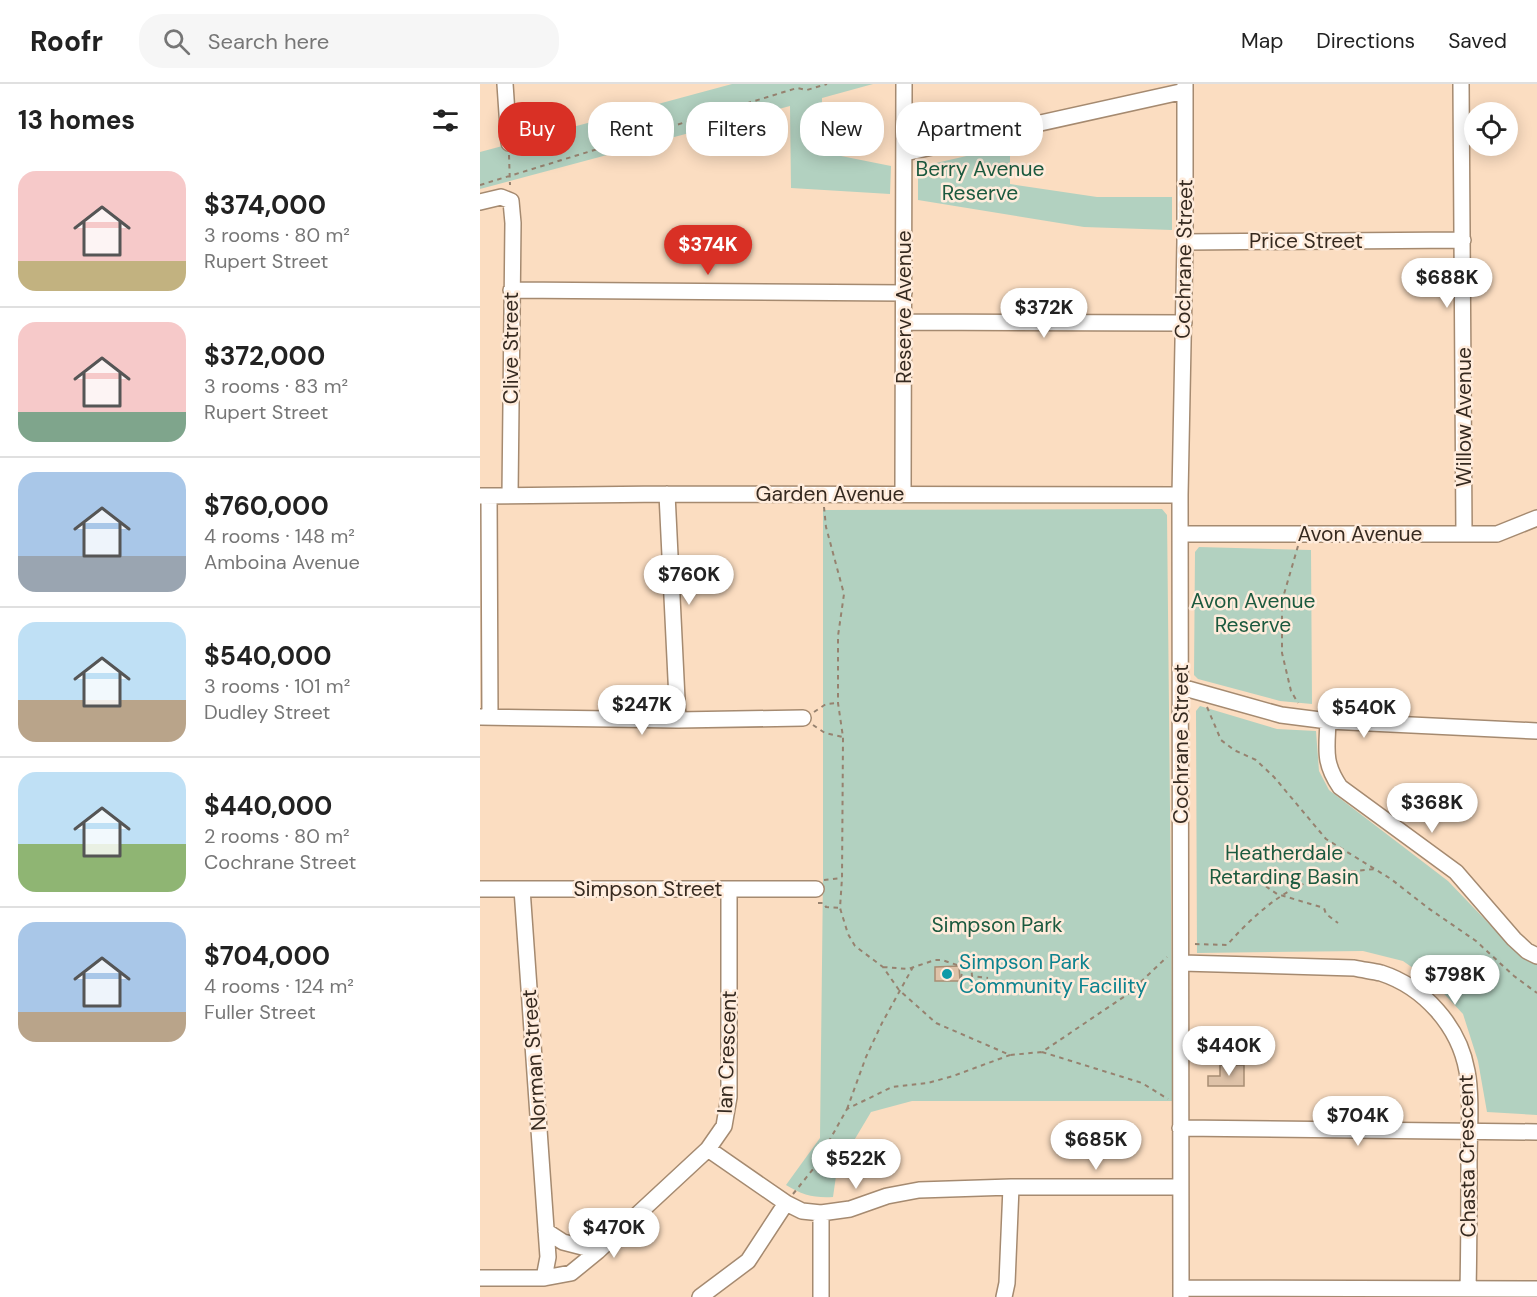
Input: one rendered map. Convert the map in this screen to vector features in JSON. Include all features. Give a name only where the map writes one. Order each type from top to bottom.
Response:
[{"type":"street","points":[[505,84],[506,102]]},
{"type":"street","name":"Reserve Avenue","points":[[904,84],[904,102]]},
{"type":"street","name":"Willow Avenue","points":[[1461,84],[1464,534]]},
{"type":"street","points":[[1043,121],[1185,88]]},
{"type":"street","name":"Cochrane Street","points":[[1181,1292],[1180,495],[1185,242],[1185,88]]},
{"type":"street","name":"Reserve Avenue","points":[[903,494],[905,156]]},
{"type":"street","name":"Clive Street","points":[[480,202],[501,197],[511,201],[513,223],[510,495]]},
{"type":"street","name":"Price Street","points":[[1185,242],[1463,240]]},
{"type":"street","points":[[511,290],[904,293]]},
{"type":"street","points":[[905,322],[1184,323]]},
{"type":"street","points":[[667,494],[678,720]]},
{"type":"street","name":"Garden Avenue","points":[[484,496],[1180,495]]},
{"type":"street","points":[[484,496],[485,717],[678,720],[803,718]]},
{"type":"street","name":"Avon Avenue","points":[[1181,534],[1497,534],[1537,518]]},
{"type":"street","points":[[1181,687],[1203,700],[1281,715],[1328,721],[1537,731]]},
{"type":"street","points":[[1328,721],[1327,757],[1330,772],[1340,787],[1456,873],[1514,939],[1527,951],[1537,956]]},
{"type":"street","name":"Simpson Street","points":[[480,889],[816,889]]},
{"type":"street","name":"Norman Street","points":[[522,889],[548,1257],[544,1278]]},
{"type":"street","name":"Ian Crescent","points":[[480,1278],[544,1278],[571,1273],[598,1251],[708,1149],[724,1126],[729,1098],[729,889]]},
{"type":"street","name":"Chasta Crescent","points":[[1182,963],[1354,968],[1380,973],[1406,984],[1430,1002],[1448,1023],[1461,1047],[1467,1071],[1468,1289]]},
{"type":"street","points":[[1180,1128],[1537,1132]]},
{"type":"street","points":[[708,1149],[786,1203],[802,1211],[821,1213],[850,1209],[887,1196],[919,1190],[1011,1187],[1180,1187]]},
{"type":"street","points":[[1004,1297],[1007,1283],[1011,1187]]},
{"type":"street","points":[[700,1297],[748,1261],[786,1203]]},
{"type":"street","points":[[821,1213],[821,1297]]},
{"type":"street","points":[[546,1231],[563,1242],[598,1251]]},
{"type":"street","points":[[1181,1292],[1537,1289]]},
{"type":"path","points":[[480,185],[797,88],[807,90],[827,84]]},
{"type":"path","points":[[509,156],[510,177]]},
{"type":"path","points":[[823,494],[826,527],[844,594],[838,636],[838,703],[843,737],[840,908],[848,934],[855,946],[883,967],[899,990],[936,1023],[1010,1055]]},
{"type":"path","points":[[1301,533],[1282,601],[1282,653],[1291,691],[1308,718]]},
{"type":"path","points":[[1203,700],[1217,710]]},
{"type":"path","points":[[1203,700],[1221,740],[1227,746],[1256,760],[1274,777],[1326,838],[1391,879],[1476,941],[1514,976],[1537,993]]},
{"type":"path","points":[[838,703],[826,704],[803,718],[825,733],[843,737]]},
{"type":"path","points":[[1042,1052],[1128,994],[1182,944],[1227,945],[1251,918],[1294,888],[1320,878],[1354,871],[1375,870]]},
{"type":"path","points":[[1251,876],[1283,896],[1323,908],[1326,914],[1338,923]]},
{"type":"path","points":[[883,967],[896,969],[914,967],[934,960],[970,964],[972,976],[988,978]]},
{"type":"path","points":[[963,965],[961,978],[963,980]]},
{"type":"path","points":[[786,1203],[814,1168],[847,1109],[866,1057],[899,990],[905,986],[914,967]]},
{"type":"path","points":[[847,1109],[892,1087],[928,1083],[1010,1055],[1042,1052],[1142,1083],[1173,1101],[1180,1101]]},
{"type":"green space","points":[[732,84],[873,84],[822,98],[822,102],[800,102],[800,156],[841,156],[891,166],[890,194],[791,188],[790,106],[788,107],[788,102],[686,102],[686,134],[674,137],[674,102],[665,102]]},
{"type":"green space","points":[[588,123],[588,156],[603,156],[480,189],[480,152],[498,147],[498,156],[576,156],[576,126]]},
{"type":"green space","name":"Berry Avenue Reserve","points":[[966,156],[1010,156],[1010,184],[1097,197],[1172,197],[1172,230],[1084,227],[918,200],[918,174],[923,166]]},
{"type":"green space","name":"Simpson Park","points":[[1162,509],[1167,515],[1173,1101],[912,1101],[871,1112],[837,1169],[833,1197],[808,1195],[786,1185],[820,1138],[823,510]]},
{"type":"green space","name":"Avon Avenue Reserve","points":[[1199,547],[1311,550],[1312,704],[1280,701],[1198,679],[1194,675],[1195,552]]},
{"type":"green space","name":"Heatherdale Retarding Basin","points":[[1200,706],[1277,729],[1316,731],[1319,771],[1329,790],[1448,881],[1522,958],[1537,964],[1537,1115],[1487,1112],[1478,1061],[1463,1014],[1433,982],[1403,961],[1363,951],[1197,953],[1196,711]]},
{"type":"building","name":"Simpson Park Community Facility","points":[[959,966],[960,981],[935,981],[935,967]]},
{"type":"building","points":[[1220,1065],[1244,1065],[1244,1086],[1208,1086],[1208,1076],[1220,1076]]},
{"type":"place","name":"Simpson Park Community Facility","points":[[947,974]]}]
